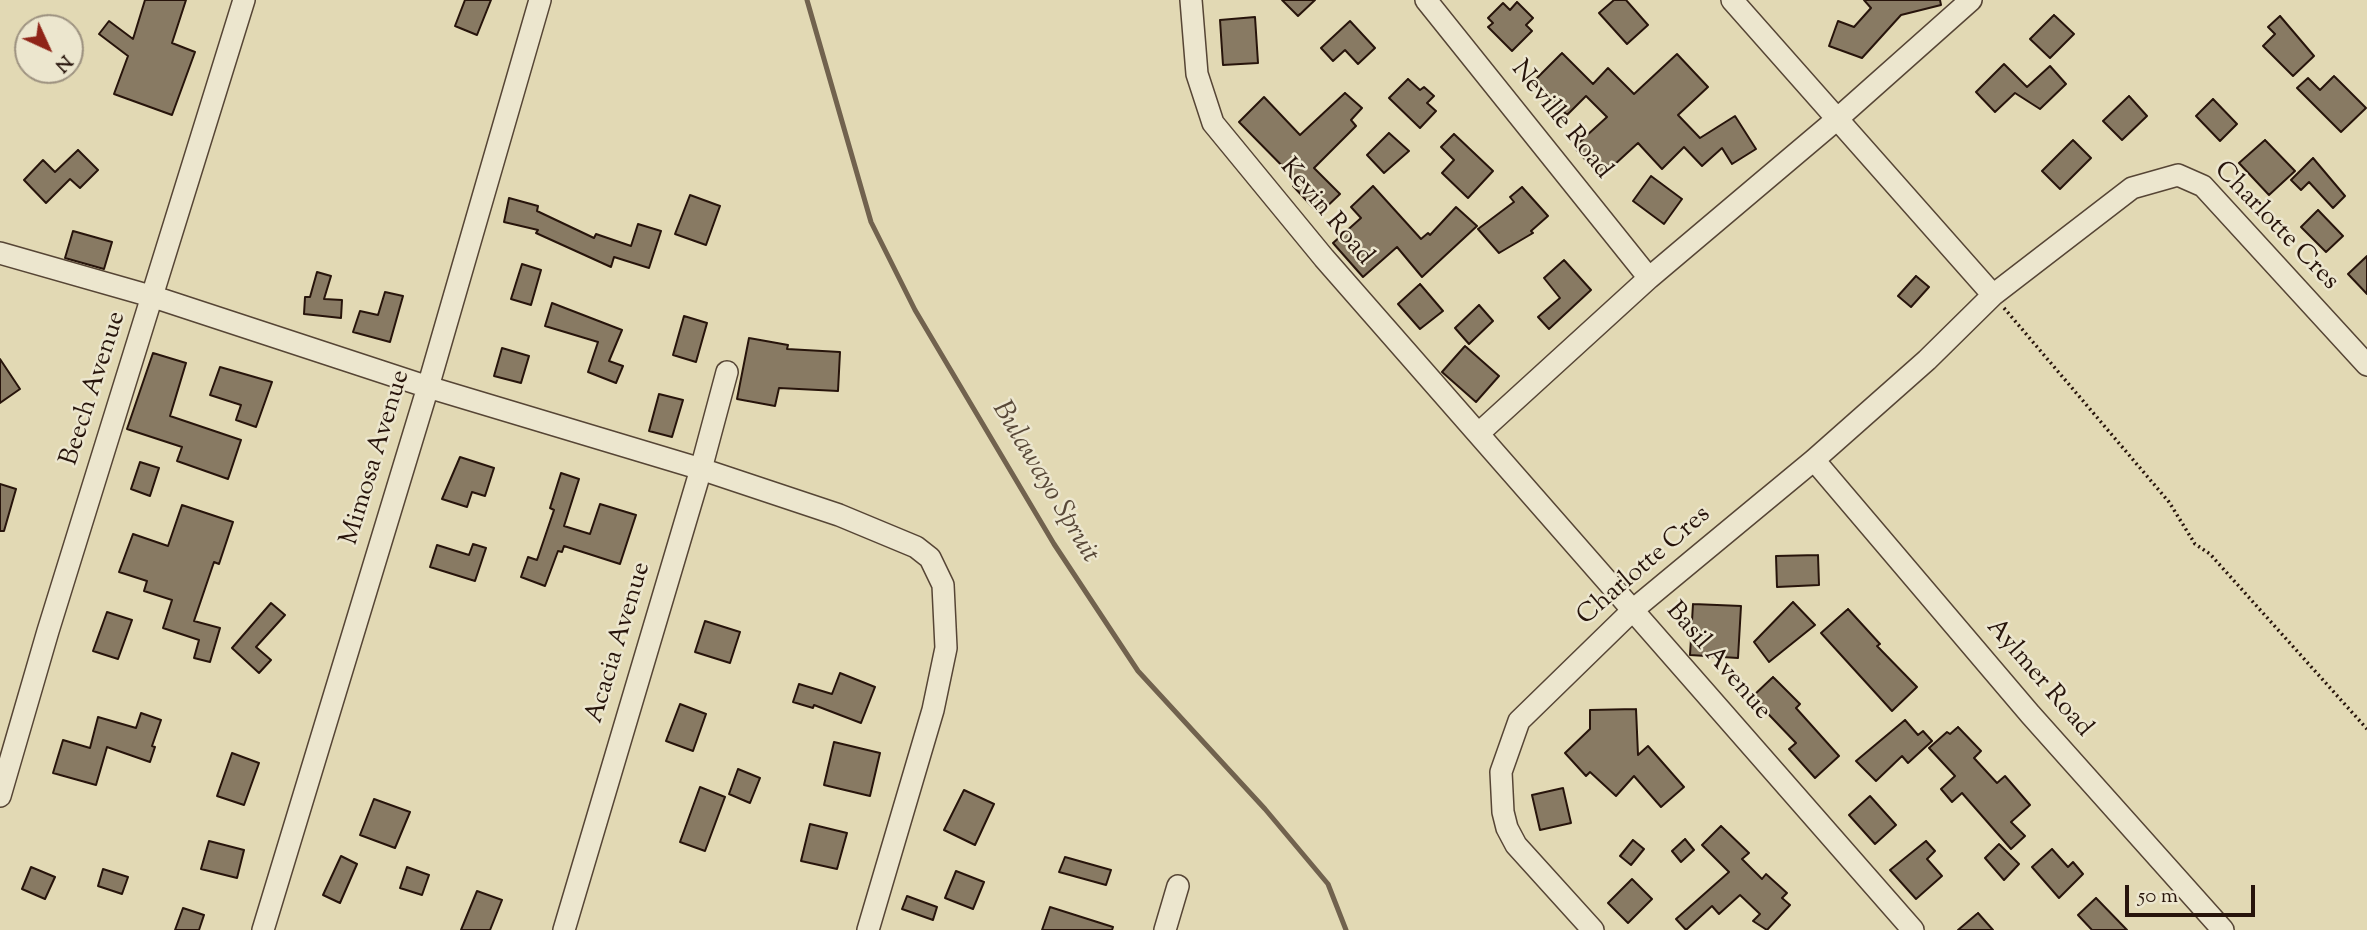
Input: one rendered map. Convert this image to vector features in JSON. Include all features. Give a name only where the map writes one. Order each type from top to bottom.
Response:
[{"type":"street","name":"Beech Avenue","points":[[0,796],[48,631],[154,297],[244,0]]},
{"type":"street","name":"Mimosa Avenue","points":[[263,930],[428,387],[540,0]]},
{"type":"street","name":"Kevin Road","points":[[1191,0],[1197,74],[1213,123],[1324,258],[1479,433]]},
{"type":"street","name":"Neville Road","points":[[1426,0],[1650,278]]},
{"type":"street","points":[[1732,0],[1993,295]]},
{"type":"street","points":[[1479,433],[1650,278],[1836,120],[1971,0]]},
{"type":"street","name":"Charlotte Cres","points":[[1593,930],[1516,845],[1503,812],[1501,772],[1519,721],[1634,609],[1814,460],[1927,360],[1993,295],[2132,188],[2178,175],[2203,186],[2367,365]]},
{"type":"street","points":[[0,253],[154,297],[428,387],[701,469],[839,515],[916,547],[930,558],[943,586],[946,648],[933,710],[868,930]]},
{"type":"street","name":"Acacia Avenue","points":[[564,930],[701,469],[727,372]]},
{"type":"street","name":"Basil Avenue","points":[[1479,433],[1913,930]]},
{"type":"street","name":"Aylmer Road","points":[[1814,460],[2030,714],[2223,930]]},
{"type":"street","points":[[1165,930],[1178,886]]},
{"type":"path","points":[[1993,295],[2169,502],[2195,544],[2210,554],[2367,729]]},
{"type":"building","points":[[145,0],[186,0],[172,43],[195,52],[172,115],[114,94],[128,56],[99,34],[109,21],[133,39]]},
{"type":"building","points":[[465,0],[491,0],[477,35],[455,26]]},
{"type":"building","points":[[1282,0],[1315,0],[1298,16]]},
{"type":"building","points":[[1614,0],[1626,0],[1648,25],[1627,44],[1599,13]]},
{"type":"building","points":[[1864,0],[1940,0],[1941,5],[1901,15],[1862,58],[1829,46],[1838,21],[1854,27],[1871,8]]},
{"type":"building","points":[[1517,2],[1533,18],[1526,25],[1532,31],[1512,51],[1488,27],[1493,23],[1488,18],[1503,3],[1510,10]]},
{"type":"building","points":[[2054,15],[2074,34],[2050,58],[2030,39]]},
{"type":"building","points":[[2280,16],[2314,56],[2293,76],[2263,46],[2275,34],[2268,27]]},
{"type":"building","points":[[1255,17],[1258,63],[1223,65],[1220,20]]},
{"type":"building","points":[[1350,21],[1375,48],[1358,64],[1345,50],[1333,61],[1321,48]]},
{"type":"building","points":[[1562,53],[1593,84],[1608,68],[1634,94],[1677,54],[1708,87],[1678,115],[1700,138],[1735,116],[1756,149],[1732,164],[1722,148],[1702,166],[1684,147],[1662,169],[1638,143],[1601,177],[1574,147],[1607,117],[1586,96],[1567,115],[1534,81]]},
{"type":"building","points":[[2004,64],[2027,87],[2050,66],[2066,84],[2040,109],[2015,93],[1995,112],[1976,92]]},
{"type":"building","points":[[2334,76],[2366,108],[2341,132],[2297,88],[2308,78],[2320,90]]},
{"type":"building","points":[[1408,79],[1420,90],[1424,87],[1434,96],[1427,103],[1436,111],[1420,128],[1389,98]]},
{"type":"building","points":[[1345,93],[1362,108],[1351,120],[1356,126],[1314,168],[1340,194],[1319,214],[1293,186],[1297,181],[1239,122],[1264,97],[1300,135]]},
{"type":"building","points":[[2129,96],[2147,116],[2122,140],[2103,121]]},
{"type":"building","points":[[2213,99],[2237,124],[2220,141],[2196,116]]},
{"type":"building","points":[[1389,133],[1409,151],[1384,173],[1367,155]]},
{"type":"building","points":[[1454,134],[1493,171],[1468,198],[1442,173],[1454,160],[1441,147]]},
{"type":"building","points":[[2073,140],[2091,158],[2060,189],[2042,171]]},
{"type":"building","points":[[2265,140],[2295,171],[2269,195],[2239,163]]},
{"type":"building","points":[[78,150],[98,170],[80,188],[70,179],[46,203],[24,180],[43,160],[55,172]]},
{"type":"building","points":[[2313,158],[2345,196],[2333,208],[2309,182],[2301,190],[2291,180]]},
{"type":"building","points":[[1651,176],[1682,199],[1664,224],[1633,201]]},
{"type":"building","points":[[1373,186],[1421,239],[1428,233],[1430,235],[1456,207],[1477,226],[1422,277],[1397,247],[1363,277],[1333,243],[1361,218],[1351,207]]},
{"type":"building","points":[[1522,187],[1548,216],[1531,231],[1533,233],[1499,253],[1478,229],[1514,202],[1510,197]]},
{"type":"building","points":[[690,195],[720,206],[706,245],[675,234]]},
{"type":"building","points":[[509,198],[538,206],[537,211],[594,238],[596,234],[631,246],[638,224],[661,231],[649,268],[614,257],[611,267],[536,233],[538,230],[504,222]]},
{"type":"building","points":[[2318,210],[2343,236],[2326,252],[2301,227]]},
{"type":"building","points":[[73,231],[112,242],[104,269],[65,258]]},
{"type":"building","points":[[2367,256],[2367,294],[2348,274]]},
{"type":"building","points":[[1564,260],[1591,290],[1549,329],[1538,317],[1560,298],[1544,278]]},
{"type":"building","points":[[522,264],[541,270],[531,305],[511,299]]},
{"type":"building","points":[[317,272],[331,276],[324,299],[342,300],[341,318],[304,314],[305,297],[310,297]]},
{"type":"building","points":[[1916,276],[1929,287],[1911,307],[1898,296]]},
{"type":"building","points":[[1420,284],[1443,311],[1420,329],[1398,304]]},
{"type":"building","points":[[385,292],[403,296],[390,342],[353,332],[360,311],[378,315]]},
{"type":"building","points":[[552,303],[622,330],[609,361],[623,366],[616,383],[588,372],[598,342],[545,326]]},
{"type":"building","points":[[1479,305],[1493,321],[1469,344],[1455,328]]},
{"type":"building","points":[[684,316],[707,323],[696,362],[673,355]]},
{"type":"building","points":[[749,338],[788,345],[787,349],[840,352],[838,391],[779,388],[775,406],[737,399]]},
{"type":"building","points":[[1465,346],[1499,376],[1476,402],[1442,372]]},
{"type":"building","points":[[502,348],[529,356],[521,383],[494,376]]},
{"type":"building","points":[[153,353],[186,363],[170,416],[241,440],[228,479],[177,461],[182,447],[127,429]]},
{"type":"building","points":[[0,359],[20,389],[0,403]]},
{"type":"building","points":[[220,367],[272,382],[256,427],[236,420],[241,405],[210,395]]},
{"type":"building","points":[[659,394],[683,400],[672,437],[649,431]]},
{"type":"building","points":[[460,457],[494,468],[485,496],[472,492],[467,507],[442,499]]},
{"type":"building","points":[[140,462],[159,468],[150,496],[131,489]]},
{"type":"building","points":[[561,473],[579,479],[564,526],[590,534],[600,504],[636,515],[620,564],[564,546],[562,552],[558,551],[545,586],[521,577],[528,557],[537,560],[554,510],[550,508]]},
{"type":"building","points":[[0,484],[16,489],[4,531],[0,531]]},
{"type":"building","points":[[182,505],[233,522],[219,564],[214,562],[194,621],[220,628],[210,662],[194,658],[199,640],[163,628],[172,600],[144,591],[147,581],[119,572],[133,534],[168,546]]},
{"type":"building","points":[[473,544],[486,548],[475,581],[430,567],[437,545],[469,555]]},
{"type":"building","points":[[1818,555],[1819,585],[1777,587],[1776,556]]},
{"type":"building","points":[[1793,602],[1815,625],[1769,662],[1754,642]]},
{"type":"building","points":[[271,603],[285,615],[256,647],[271,660],[259,673],[232,648]]},
{"type":"building","points":[[1693,604],[1741,606],[1738,658],[1690,655]]},
{"type":"building","points":[[1848,609],[1880,644],[1877,646],[1917,687],[1892,711],[1821,633]]},
{"type":"building","points":[[107,612],[132,620],[118,659],[93,651]]},
{"type":"building","points":[[705,621],[740,632],[730,663],[695,652]]},
{"type":"building","points":[[840,673],[875,687],[861,723],[814,705],[813,708],[793,702],[799,684],[832,694]]},
{"type":"building","points":[[1773,677],[1800,704],[1796,708],[1839,756],[1815,778],[1789,749],[1796,743],[1752,697]]},
{"type":"building","points":[[680,704],[706,714],[693,751],[666,741]]},
{"type":"building","points":[[1636,709],[1638,755],[1648,746],[1684,787],[1661,807],[1634,776],[1616,796],[1590,772],[1586,776],[1565,753],[1590,729],[1590,710]]},
{"type":"building","points":[[141,713],[161,720],[152,746],[155,747],[150,762],[107,747],[96,785],[53,773],[63,740],[90,748],[98,717],[136,728]]},
{"type":"building","points":[[1905,720],[1918,735],[1923,731],[1932,741],[1908,763],[1902,756],[1876,781],[1856,761]]},
{"type":"building","points":[[1958,727],[1981,751],[1974,758],[1997,783],[2005,776],[2030,805],[2011,822],[2025,836],[2011,849],[1962,793],[1952,802],[1941,789],[1955,776],[1929,748],[1947,732],[1950,734]]},
{"type":"building","points":[[834,742],[880,753],[870,796],[824,785]]},
{"type":"building","points":[[232,753],[259,763],[244,805],[217,796]]},
{"type":"building","points":[[738,769],[760,778],[750,803],[729,794]]},
{"type":"building","points":[[700,787],[725,797],[705,851],[680,842]]},
{"type":"building","points":[[1563,788],[1571,823],[1540,830],[1532,795]]},
{"type":"building","points":[[964,790],[994,804],[975,845],[944,830]]},
{"type":"building","points":[[1870,796],[1896,825],[1875,844],[1849,815]]},
{"type":"building","points":[[374,799],[410,812],[395,848],[360,835]]},
{"type":"building","points":[[810,824],[847,833],[837,869],[801,861]]},
{"type":"building","points":[[1721,826],[1749,853],[1742,859],[1762,879],[1766,874],[1787,893],[1782,898],[1790,905],[1767,930],[1753,921],[1760,914],[1740,895],[1719,914],[1712,906],[1686,930],[1676,919],[1729,872],[1702,845]]},
{"type":"building","points":[[1685,839],[1694,850],[1681,862],[1672,851]]},
{"type":"building","points":[[1633,840],[1644,849],[1631,865],[1620,856]]},
{"type":"building","points":[[209,841],[244,850],[237,878],[201,869]]},
{"type":"building","points":[[1926,841],[1935,851],[1927,859],[1942,876],[1916,899],[1890,870]]},
{"type":"building","points":[[1999,844],[2019,864],[2004,880],[1985,858]]},
{"type":"building","points":[[2052,849],[2068,867],[2073,862],[2083,874],[2059,898],[2032,867]]},
{"type":"building","points":[[341,856],[357,864],[340,903],[323,895]]},
{"type":"building","points":[[1065,857],[1111,870],[1106,885],[1059,872]]},
{"type":"building","points":[[31,867],[55,877],[45,899],[22,889]]},
{"type":"building","points":[[407,867],[429,875],[422,895],[400,888]]},
{"type":"building","points":[[103,869],[128,877],[122,894],[98,886]]},
{"type":"building","points":[[956,871],[984,882],[973,909],[945,898]]},
{"type":"building","points":[[1632,879],[1652,899],[1628,923],[1608,903]]},
{"type":"building","points":[[477,891],[502,900],[490,930],[461,930]]},
{"type":"building","points":[[907,896],[937,907],[933,920],[902,909]]},
{"type":"building","points":[[2096,898],[2127,930],[2092,930],[2078,915]]},
{"type":"building","points":[[1050,907],[1113,927],[1112,930],[1042,930]]},
{"type":"building","points":[[183,908],[204,915],[199,930],[175,930]]},
{"type":"building","points":[[1978,913],[1993,930],[1958,930]]},
{"type":"waterway","name":"Bulawayo Spruit","points":[[807,0],[871,222],[915,310],[1054,544],[1138,671],[1265,809],[1328,884],[1346,930]]}]
